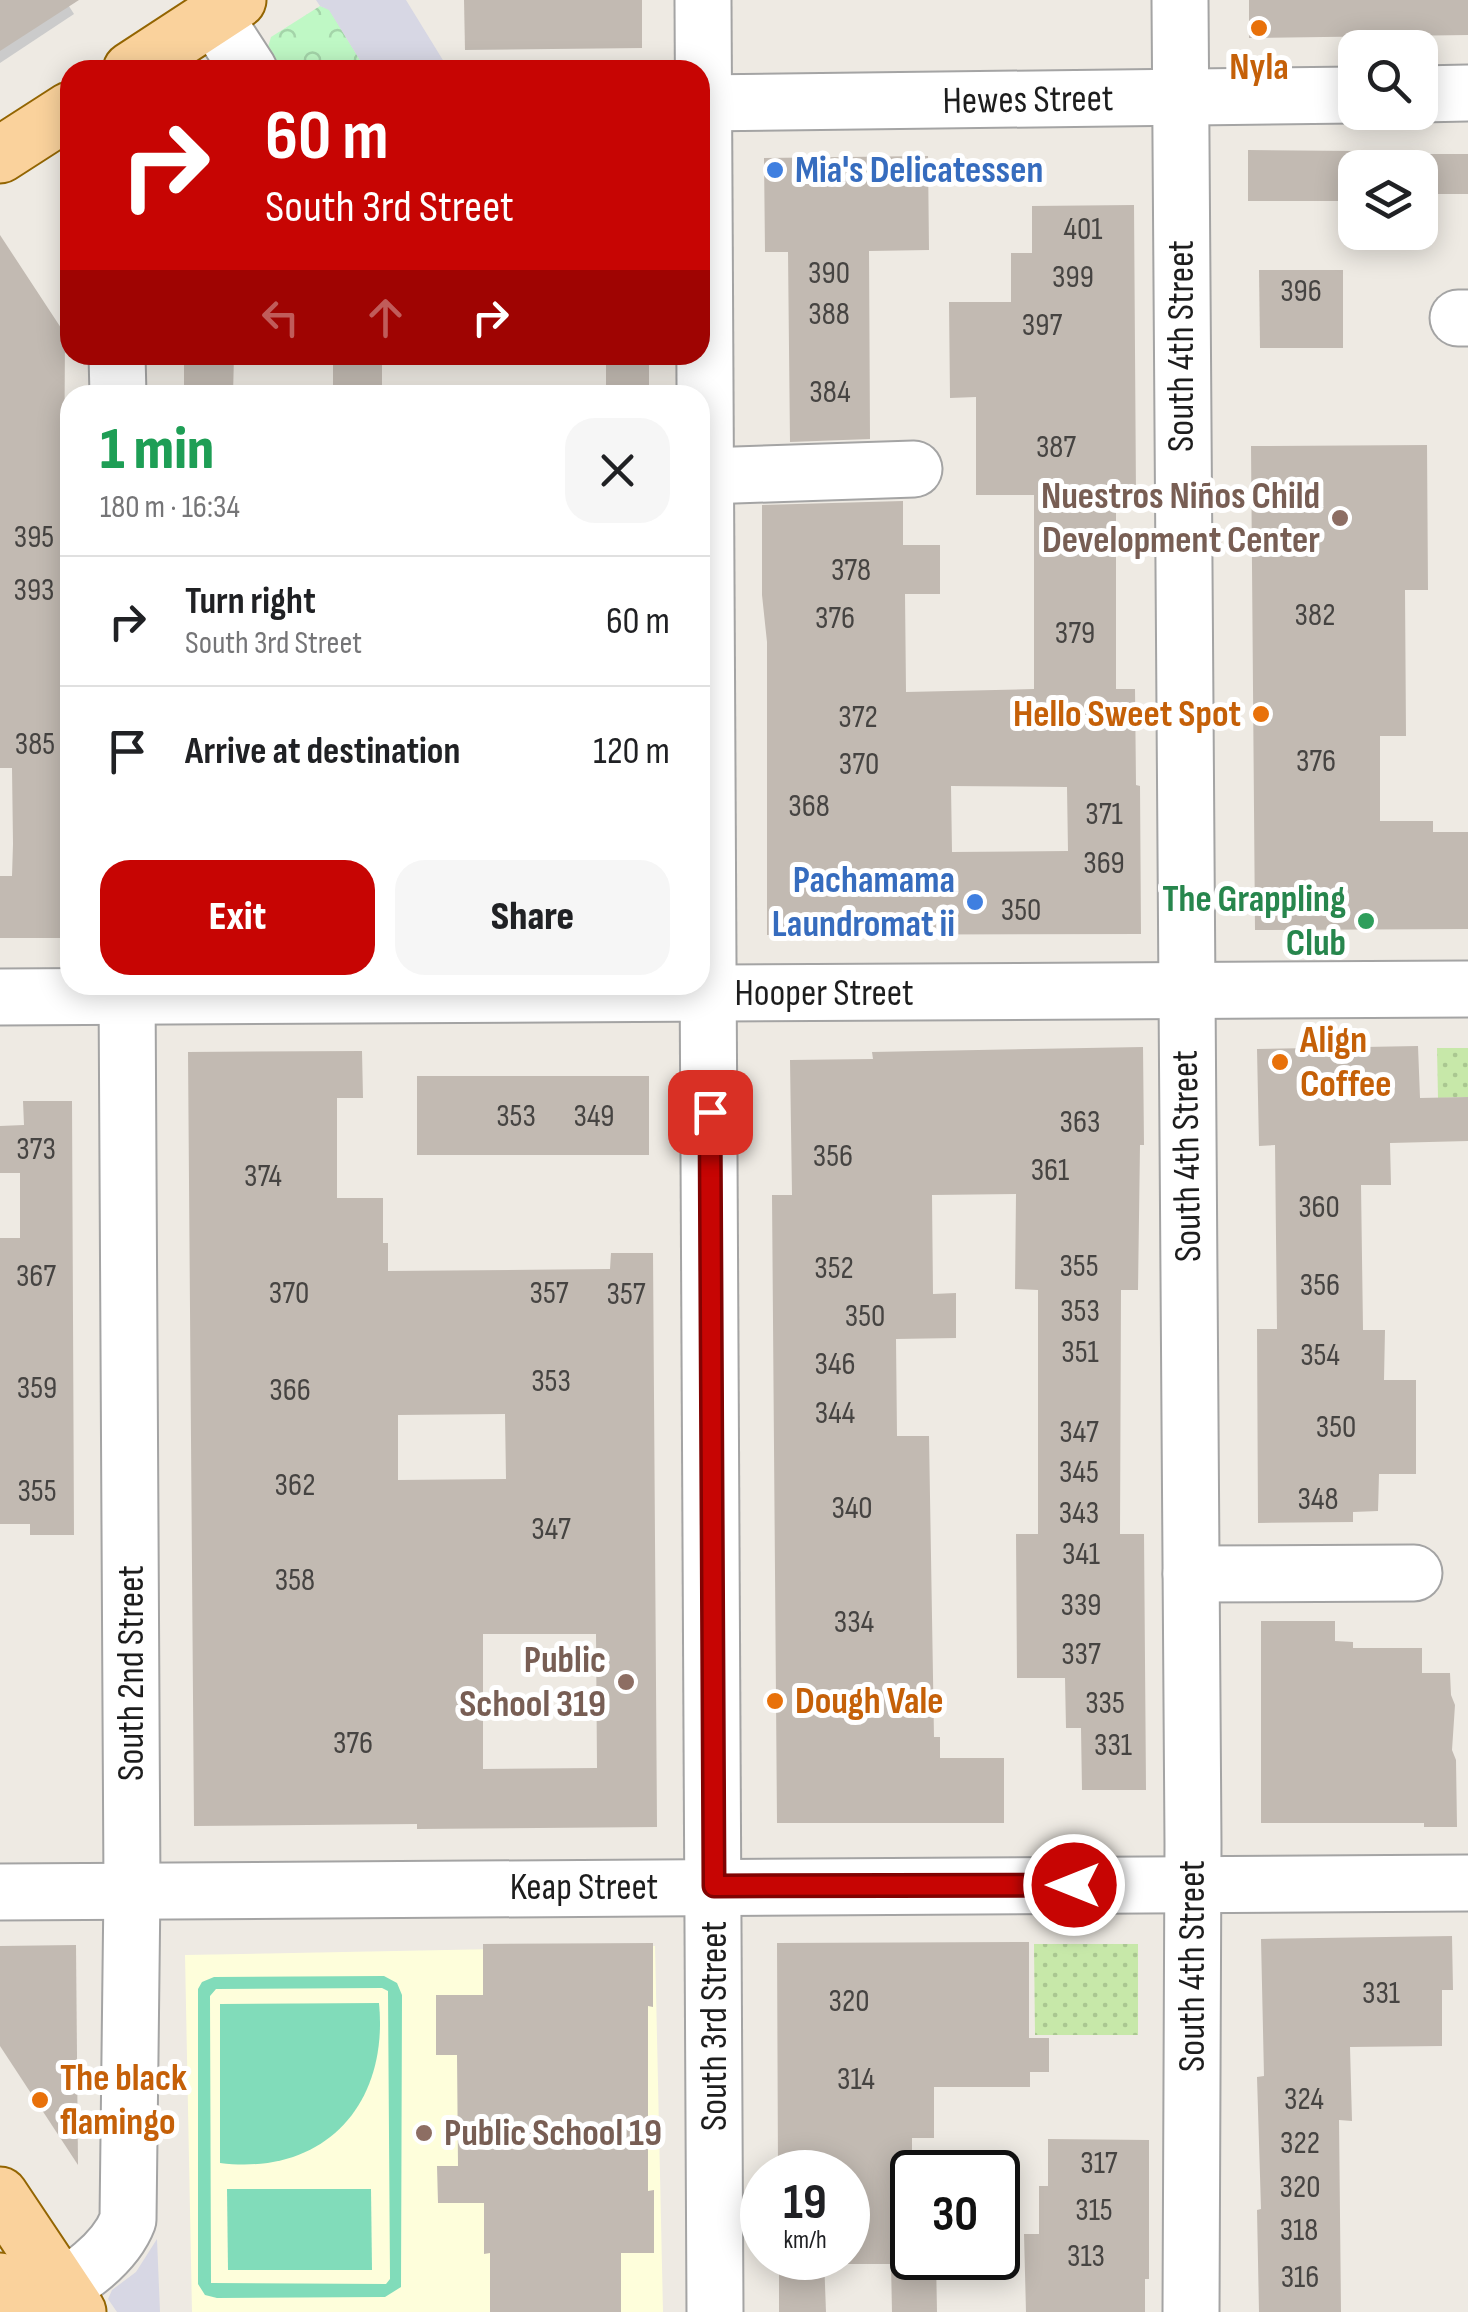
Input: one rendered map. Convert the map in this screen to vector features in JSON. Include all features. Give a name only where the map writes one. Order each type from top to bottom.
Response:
[{"type":"main road","points":[[147,60],[226,8]]},
{"type":"main road","points":[[0,155],[60,116]]},
{"type":"main road","points":[[0,2195],[46,2306]]},
{"type":"main road","points":[[0,2281],[46,2306]]},
{"type":"street","name":"South 3rd Street","points":[[701,60],[702,0]]},
{"type":"street","name":"South 4th Street","points":[[1180,0],[1191,1574],[1191,2312]]},
{"type":"street","points":[[226,8],[245,60]]},
{"type":"street","points":[[1438,94],[1468,93]]},
{"type":"street","name":"Hewes Street","points":[[710,102],[1338,95]]},
{"type":"street","points":[[710,476],[914,470]]},
{"type":"street","name":"Hooper Street","points":[[710,993],[1468,988]]},
{"type":"street","name":"South 3rd Street","points":[[710,993],[715,2312]]},
{"type":"street","name":"Hooper Street","points":[[0,997],[60,994]]},
{"type":"street","name":"South 2nd Street","points":[[46,2306],[106,2253],[124,2232],[128,2220],[132,1889],[128,995]]},
{"type":"street","points":[[1191,1574],[1414,1573]]},
{"type":"street","name":"Keap Street","points":[[0,1892],[1468,1883]]},
{"type":"shaded area","points":[[0,0],[65,0],[74,14],[0,63]]},
{"type":"shaded area","points":[[316,0],[406,0],[443,60],[360,60],[329,10]]},
{"type":"shaded area","name":"Public School 19","points":[[655,1946],[663,2312],[192,2312],[185,1955]]},
{"type":"shaded area","points":[[157,2239],[160,2312],[117,2312],[108,2299],[112,2290],[136,2272]]},
{"type":"green space","points":[[320,6],[329,9],[360,60],[275,60],[268,47],[271,37]]},
{"type":"green space","points":[[1437,1048],[1468,1048],[1468,1097],[1438,1098]]},
{"type":"green space","points":[[1034,1944],[1138,1944],[1138,2035],[1035,2035]]},
{"type":"green space","points":[[384,1976],[397,1983],[402,1995],[401,2287],[385,2297],[217,2298],[205,2295],[198,2284],[198,1989],[202,1982],[214,1977]],"holes":[[[216,1989],[388,1991],[390,2279],[386,2284],[211,2283],[210,1996]]]},
{"type":"green space","points":[[379,2003],[379,2040],[373,2073],[361,2102],[342,2126],[319,2145],[290,2158],[257,2164],[220,2163],[220,2004]]},
{"type":"green space","points":[[227,2189],[371,2189],[372,2270],[228,2270]]},
{"type":"building","points":[[0,0],[79,0],[0,51]]},
{"type":"building","points":[[464,0],[642,0],[642,48],[465,50]]},
{"type":"building","points":[[1249,0],[1468,0],[1468,35],[1438,35],[1438,30],[1338,30],[1338,37],[1249,38]]},
{"type":"building","points":[[1248,150],[1338,151],[1338,201],[1248,201]]},
{"type":"building","points":[[1438,154],[1468,154],[1468,194],[1438,194]]},
{"type":"building","points":[[928,156],[929,250],[869,251],[870,439],[790,442],[788,252],[765,252],[764,158]]},
{"type":"building","points":[[1134,205],[1136,496],[1116,496],[1116,689],[1135,689],[1141,934],[767,935],[767,642],[762,595],[762,505],[903,501],[903,545],[940,545],[940,594],[905,594],[906,692],[1034,689],[1034,495],[976,495],[976,397],[950,398],[949,302],[1011,302],[1011,253],[1032,253],[1032,206]],"holes":[[[951,786],[1067,787],[1068,851],[952,852]]]},
{"type":"building","points":[[0,235],[60,326],[60,365],[65,365],[65,385],[60,385],[60,938],[0,938],[0,876],[12,876],[13,844],[12,768],[0,768]]},
{"type":"building","points":[[1259,270],[1343,270],[1343,348],[1260,348]]},
{"type":"building","points":[[184,365],[234,365],[233,385],[184,385]]},
{"type":"building","points":[[333,365],[382,365],[382,385],[333,385]]},
{"type":"building","points":[[606,365],[649,365],[649,385],[606,385]]},
{"type":"building","points":[[1427,445],[1428,590],[1405,590],[1406,736],[1380,736],[1380,821],[1433,821],[1433,832],[1468,832],[1468,929],[1255,930],[1251,446]]},
{"type":"building","points":[[1418,1046],[1420,1098],[1468,1097],[1468,1141],[1390,1143],[1391,1185],[1361,1185],[1363,1330],[1385,1330],[1384,1380],[1416,1380],[1416,1474],[1379,1474],[1378,1511],[1353,1512],[1353,1522],[1258,1523],[1257,1329],[1277,1329],[1275,1145],[1259,1146],[1257,1049]]},
{"type":"building","points":[[1143,1047],[1144,1145],[1140,1145],[1138,1290],[1121,1290],[1120,1534],[1144,1534],[1146,1790],[1082,1790],[1081,1728],[1066,1728],[1065,1678],[1017,1678],[1016,1534],[1038,1534],[1038,1290],[1015,1289],[1016,1194],[932,1195],[933,1294],[956,1293],[956,1338],[896,1339],[897,1436],[929,1436],[934,1737],[940,1737],[940,1758],[1004,1758],[1004,1823],[777,1823],[772,1195],[792,1195],[790,1060],[873,1059],[872,1052]]},
{"type":"building","points":[[362,1051],[363,1098],[337,1098],[337,1198],[383,1198],[383,1243],[388,1243],[388,1271],[610,1269],[611,1253],[653,1253],[657,1827],[194,1826],[188,1052]],"holes":[[[505,1414],[506,1479],[398,1480],[398,1415]],[[483,1634],[596,1634],[597,1768],[483,1769]]]},
{"type":"building","points":[[417,1076],[649,1076],[649,1155],[417,1155]]},
{"type":"building","points":[[23,1101],[72,1101],[74,1535],[30,1535],[30,1524],[0,1524],[0,1238],[20,1238],[20,1173],[0,1173],[0,1126],[24,1125]]},
{"type":"building","points":[[1261,1621],[1335,1621],[1335,1641],[1353,1642],[1353,1648],[1422,1648],[1422,1673],[1450,1673],[1455,1705],[1452,1750],[1456,1760],[1457,1827],[1424,1827],[1424,1823],[1261,1823]]},
{"type":"building","points":[[1452,1936],[1453,1990],[1442,1990],[1442,2046],[1350,2047],[1352,2121],[1339,2120],[1341,2312],[1259,2312],[1257,2077],[1264,2076],[1261,1939]]},
{"type":"building","points":[[1029,1942],[1029,2038],[1049,2038],[1049,2072],[1030,2072],[1030,2087],[934,2087],[934,2138],[912,2138],[912,2150],[890,2150],[890,2264],[870,2264],[870,2150],[778,2150],[777,1943]]},
{"type":"building","points":[[653,1943],[653,2007],[648,2006],[648,2191],[654,2190],[654,2253],[621,2253],[621,2312],[490,2312],[490,2253],[484,2254],[484,2203],[438,2203],[437,2166],[458,2166],[457,2055],[436,2055],[436,1995],[483,1995],[483,1944]]},
{"type":"building","points":[[76,1945],[78,2165],[0,2046],[0,1946]]},
{"type":"building","points":[[1048,2139],[1149,2140],[1149,2279],[1145,2279],[1145,2312],[1026,2312],[1024,2234],[1039,2234],[1039,2186],[1048,2186]]},
{"type":"building","points":[[779,2280],[825,2280],[826,2312],[779,2312]]},
{"type":"building","points":[[891,2280],[936,2280],[937,2312],[892,2312]]},
{"type":"place","name":"Nyla","points":[[1259,28]]},
{"type":"place","name":"Mia's Delicatessen","points":[[775,170]]},
{"type":"place","name":"Nuestros Niños Child Development Center","points":[[1340,518]]},
{"type":"place","name":"Hello Sweet Spot","points":[[1261,714]]},
{"type":"place","name":"Pachamama Laundromat ii","points":[[975,902]]},
{"type":"place","name":"The Grappling Club","points":[[1366,921]]},
{"type":"place","name":"Align Coffee","points":[[1280,1062]]},
{"type":"place","name":"Public School 319","points":[[626,1682]]},
{"type":"place","name":"Dough Vale","points":[[775,1701]]},
{"type":"place","name":"The black flamingo","points":[[40,2100]]},
{"type":"place","name":"Public School 19","points":[[424,2133]]},
{"type":"route","points":[[710,1112],[714,1886],[1074,1885]]}]
